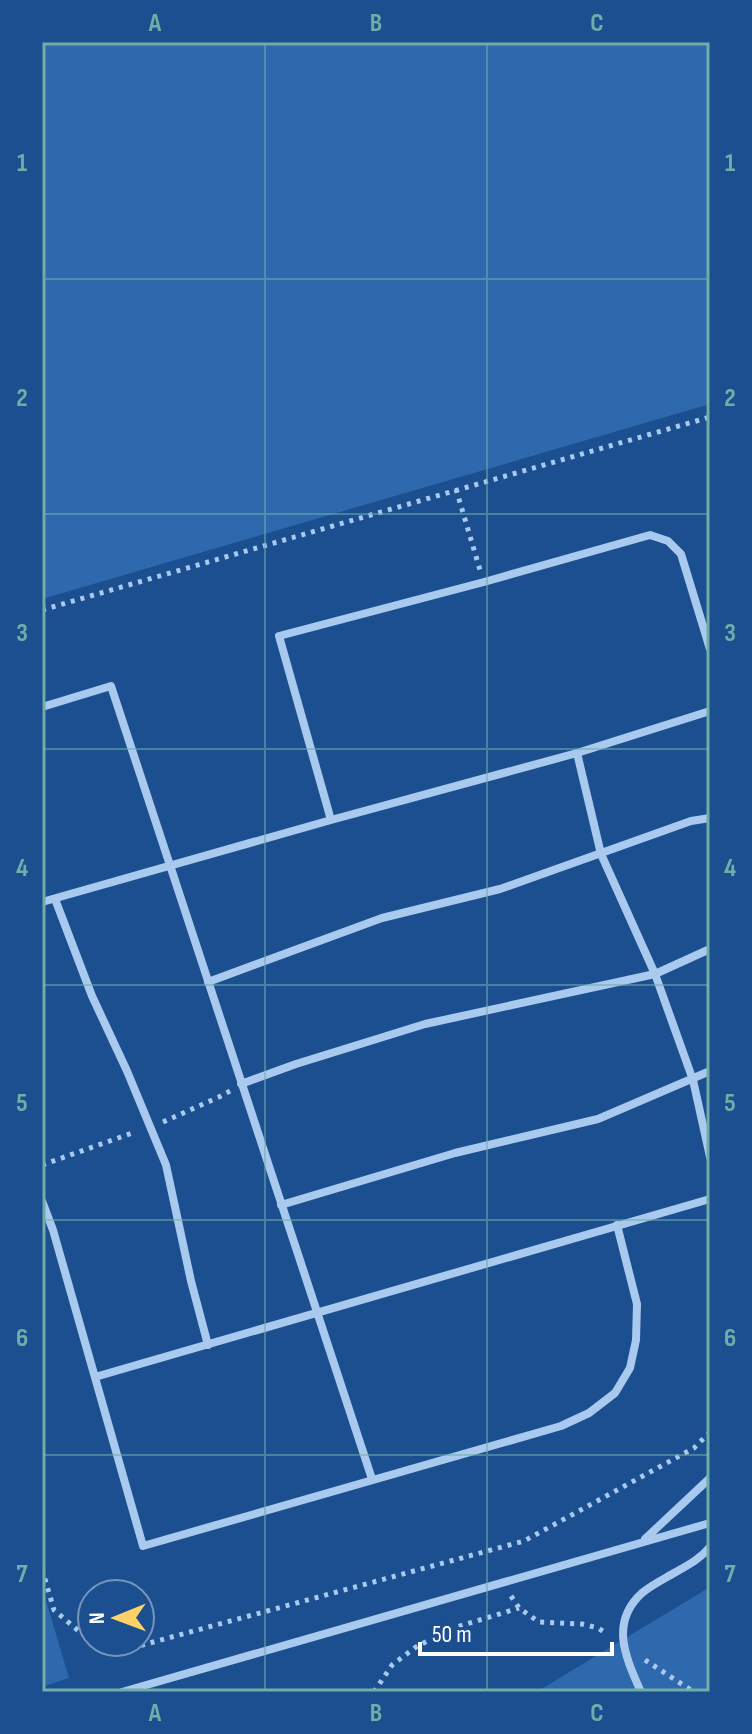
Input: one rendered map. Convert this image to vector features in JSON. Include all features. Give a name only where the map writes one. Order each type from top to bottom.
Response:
[{"type":"street","points":[[331,820],[279,636],[650,535],[668,541],[681,554],[710,649]]},
{"type":"street","points":[[42,707],[111,686],[372,1479]]},
{"type":"street","points":[[42,902],[577,753],[710,711]]},
{"type":"street","points":[[577,753],[601,854],[655,974],[693,1080],[710,1157]]},
{"type":"street","points":[[208,982],[382,918],[500,889],[691,821],[710,818]]},
{"type":"street","points":[[55,899],[92,996],[166,1165],[208,1345]]},
{"type":"street","points":[[241,1084],[425,1024],[655,974],[710,949]]},
{"type":"street","points":[[281,1205],[455,1153],[598,1119],[710,1071]]},
{"type":"street","points":[[95,1377],[710,1199]]},
{"type":"street","points":[[42,1201],[53,1230],[143,1546],[561,1426],[589,1413],[615,1393],[630,1368],[636,1340],[637,1304],[617,1225]]},
{"type":"street","points":[[642,1542],[710,1478]]},
{"type":"street","points":[[122,1692],[710,1523]]},
{"type":"street","points":[[641,1692],[622,1643],[623,1625],[630,1607],[643,1592],[702,1557],[710,1547]]},
{"type":"path","points":[[42,610],[710,417]]},
{"type":"path","points":[[456,489],[484,582]]},
{"type":"path","points":[[156,1641],[524,1541],[694,1448],[710,1432]]},
{"type":"path","points":[[42,1569],[54,1610],[76,1629]]},
{"type":"path","points":[[506,1582],[519,1608],[539,1622],[598,1628],[694,1692]]},
{"type":"path","points":[[374,1692],[392,1665],[416,1647],[450,1629],[519,1608]]},
{"type":"shaded area","points":[[42,42],[710,42],[710,404],[42,599]]},
{"type":"shaded area","points":[[42,1587],[69,1678],[42,1687]]},
{"type":"shaded area","points":[[710,1587],[710,1692],[529,1692],[543,1688]]}]
